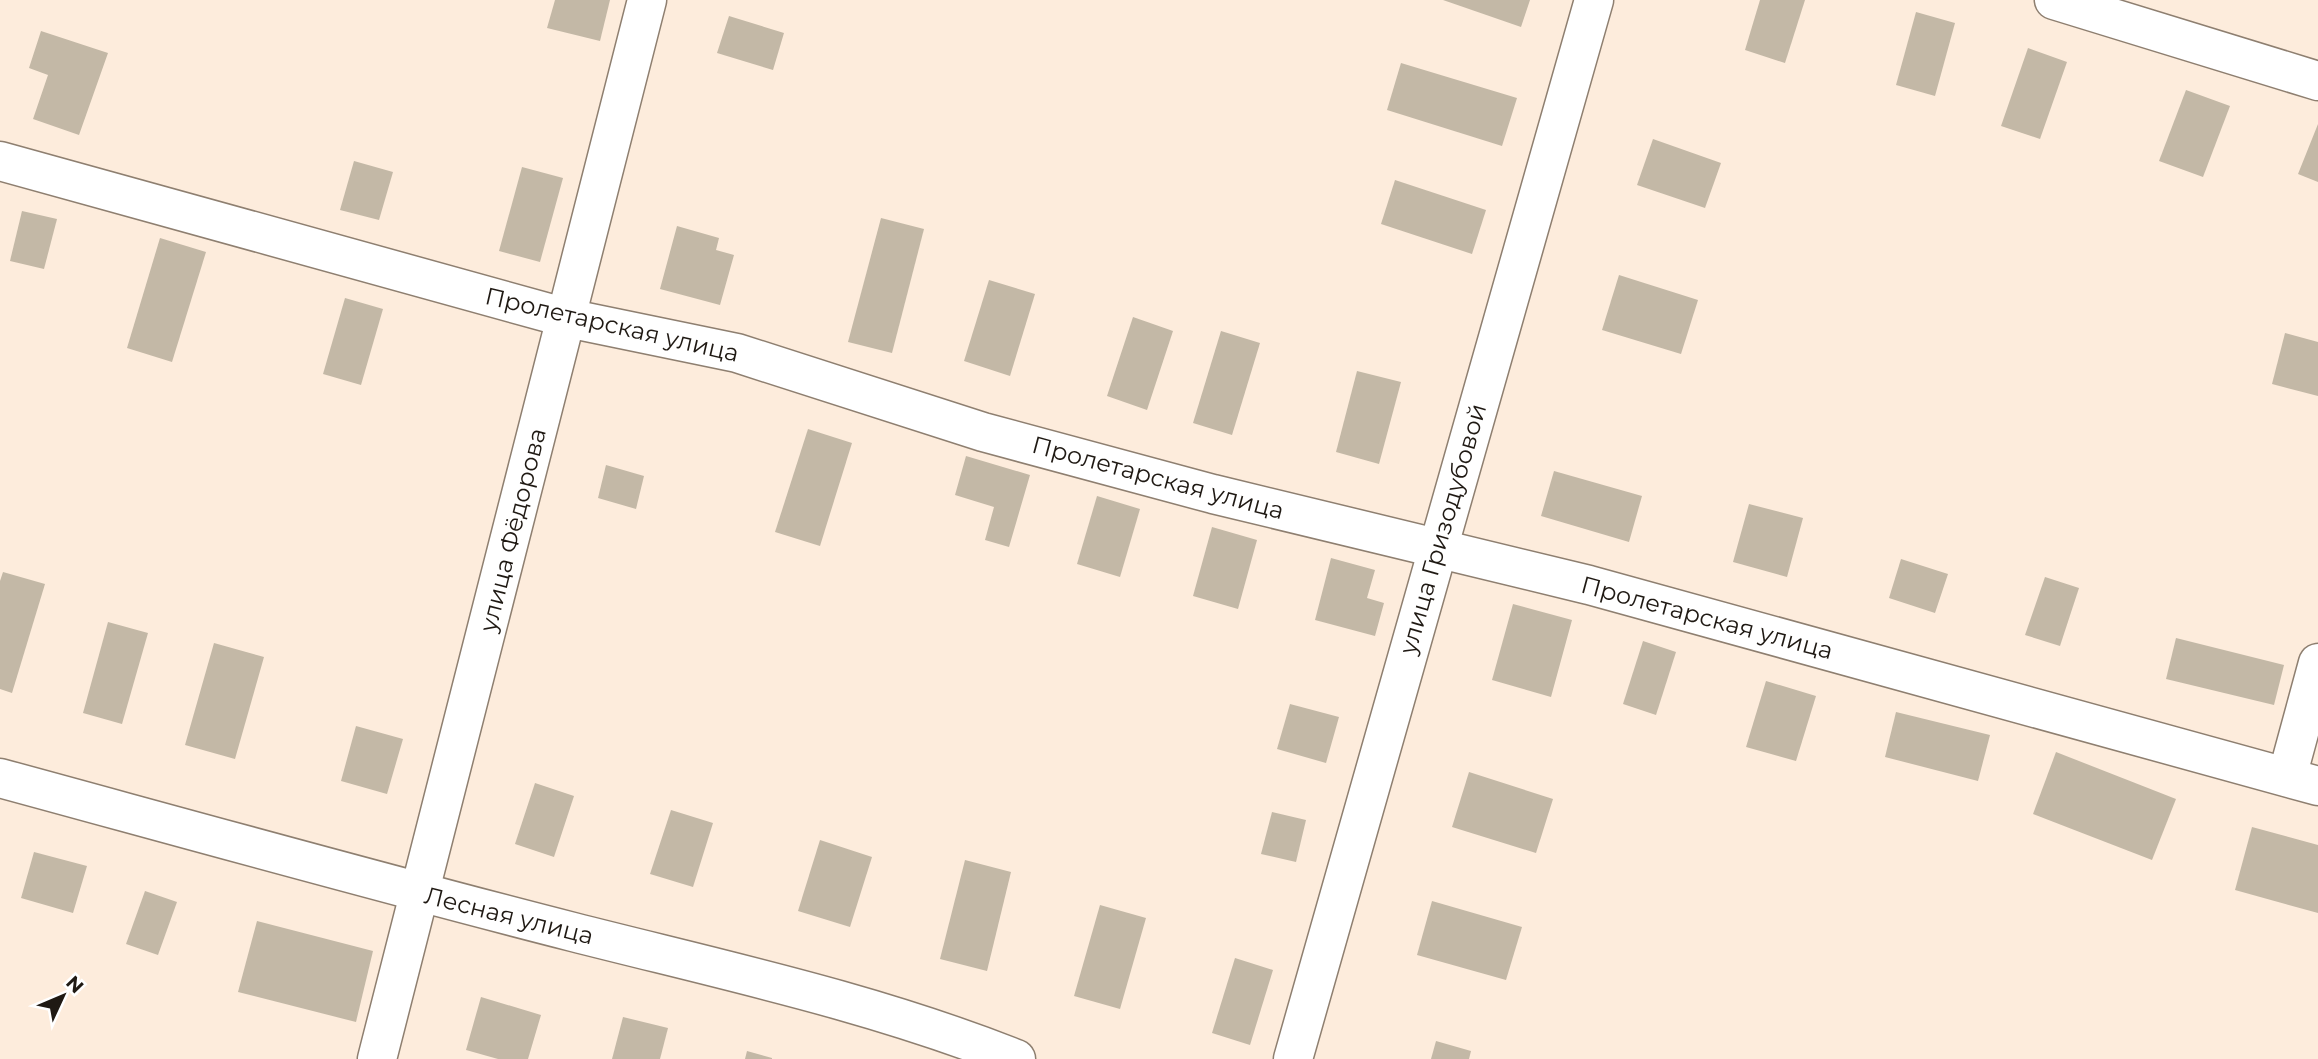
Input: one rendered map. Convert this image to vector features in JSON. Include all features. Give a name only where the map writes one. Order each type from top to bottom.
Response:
[{"type":"street","name":"улица Фёдорова","points":[[377,1059],[647,0]]},
{"type":"street","name":"улица Гризодубовой","points":[[1293,1059],[1594,0]]},
{"type":"street","points":[[2054,0],[2318,81]]},
{"type":"street","name":"Пролетарская улица","points":[[0,161],[567,318],[737,353],[983,432],[1213,494],[1589,586],[2303,782]]},
{"type":"street","points":[[2303,782],[2318,663]]},
{"type":"street","name":"Лесная улица","points":[[0,778],[420,893],[886,1013],[969,1040],[1016,1059]]},
{"type":"building","points":[[555,0],[610,0],[600,41],[547,28]]},
{"type":"building","points":[[1443,0],[1530,0],[1521,27]]},
{"type":"building","points":[[1760,0],[1805,0],[1785,63],[1745,50]]},
{"type":"building","points":[[1916,12],[1955,23],[1935,96],[1896,85]]},
{"type":"building","points":[[729,16],[784,33],[773,70],[717,53]]},
{"type":"building","points":[[41,31],[108,53],[79,135],[33,119],[48,75],[29,68]]},
{"type":"building","points":[[2028,48],[2067,62],[2040,139],[2001,126]]},
{"type":"building","points":[[1401,63],[1517,98],[1502,146],[1387,110]]},
{"type":"building","points":[[2186,90],[2230,106],[2203,177],[2159,161]]},
{"type":"building","points":[[2318,124],[2318,182],[2298,174]]},
{"type":"building","points":[[1653,139],[1721,163],[1705,208],[1637,185]]},
{"type":"building","points":[[354,161],[393,172],[379,220],[340,210]]},
{"type":"building","points":[[522,167],[563,178],[540,262],[499,251]]},
{"type":"building","points":[[1395,180],[1486,210],[1472,254],[1381,224]]},
{"type":"building","points":[[22,211],[57,219],[44,269],[10,261]]},
{"type":"building","points":[[881,218],[924,229],[892,353],[848,342]]},
{"type":"building","points":[[677,226],[719,238],[716,250],[734,255],[720,305],[660,289]]},
{"type":"building","points":[[160,238],[206,252],[172,362],[127,348]]},
{"type":"building","points":[[1619,275],[1698,300],[1681,354],[1602,330]]},
{"type":"building","points":[[989,280],[1035,294],[1010,376],[964,361]]},
{"type":"building","points":[[345,298],[383,309],[361,385],[323,374]]},
{"type":"building","points":[[1133,317],[1173,331],[1147,410],[1107,396]]},
{"type":"building","points":[[1221,331],[1260,343],[1232,435],[1193,423]]},
{"type":"building","points":[[2285,333],[2318,342],[2318,396],[2272,384]]},
{"type":"building","points":[[1357,371],[1401,382],[1379,464],[1336,452]]},
{"type":"building","points":[[808,429],[852,443],[820,546],[775,532]]},
{"type":"building","points":[[966,456],[1030,475],[1009,547],[985,540],[994,507],[955,495]]},
{"type":"building","points":[[606,465],[644,476],[636,509],[598,498]]},
{"type":"building","points":[[1554,471],[1642,496],[1629,542],[1541,516]]},
{"type":"building","points":[[1097,496],[1140,509],[1120,577],[1077,564]]},
{"type":"building","points":[[1749,504],[1803,518],[1787,577],[1733,562]]},
{"type":"building","points":[[1212,527],[1257,540],[1238,609],[1193,596]]},
{"type":"building","points":[[1331,558],[1375,570],[1367,598],[1384,603],[1375,636],[1315,620]]},
{"type":"building","points":[[1901,559],[1948,574],[1935,613],[1889,598]]},
{"type":"building","points":[[3,572],[45,584],[12,693],[0,689],[0,581]]},
{"type":"building","points":[[2045,577],[2079,588],[2060,646],[2025,635]]},
{"type":"building","points":[[1513,604],[1572,620],[1551,697],[1492,680]]},
{"type":"building","points":[[108,622],[148,633],[122,724],[83,713]]},
{"type":"building","points":[[2176,638],[2284,665],[2274,705],[2166,679]]},
{"type":"building","points":[[1643,641],[1676,652],[1656,715],[1623,704]]},
{"type":"building","points":[[214,643],[264,657],[235,759],[185,745]]},
{"type":"building","points":[[1766,681],[1816,696],[1796,761],[1746,747]]},
{"type":"building","points":[[1290,704],[1339,717],[1326,763],[1277,749]]},
{"type":"building","points":[[1896,712],[1990,735],[1978,781],[1885,757]]},
{"type":"building","points":[[356,726],[403,739],[387,794],[341,781]]},
{"type":"building","points":[[2056,752],[2176,799],[2152,860],[2033,814]]},
{"type":"building","points":[[1469,772],[1553,799],[1536,853],[1452,827]]},
{"type":"building","points":[[535,783],[574,796],[554,857],[515,844]]},
{"type":"building","points":[[671,810],[713,823],[693,887],[650,874]]},
{"type":"building","points":[[1272,812],[1306,820],[1296,862],[1261,854]]},
{"type":"building","points":[[2252,827],[2318,845],[2318,913],[2235,890]]},
{"type":"building","points":[[820,840],[872,857],[850,927],[798,911]]},
{"type":"building","points":[[34,852],[87,866],[73,913],[21,898]]},
{"type":"building","points":[[965,860],[1011,872],[987,971],[940,959]]},
{"type":"building","points":[[145,891],[177,902],[158,955],[126,944]]},
{"type":"building","points":[[1432,901],[1522,927],[1506,980],[1417,955]]},
{"type":"building","points":[[1100,905],[1146,918],[1120,1009],[1074,996]]},
{"type":"building","points":[[257,921],[373,951],[356,1022],[238,992]]},
{"type":"building","points":[[1235,958],[1273,970],[1250,1045],[1212,1033]]},
{"type":"building","points":[[481,997],[541,1015],[528,1059],[498,1059],[466,1050]]},
{"type":"building","points":[[623,1017],[668,1028],[660,1059],[612,1059]]},
{"type":"building","points":[[1436,1041],[1471,1051],[1469,1059],[1431,1059]]},
{"type":"building","points":[[747,1051],[772,1058],[772,1059],[745,1059]]}]
